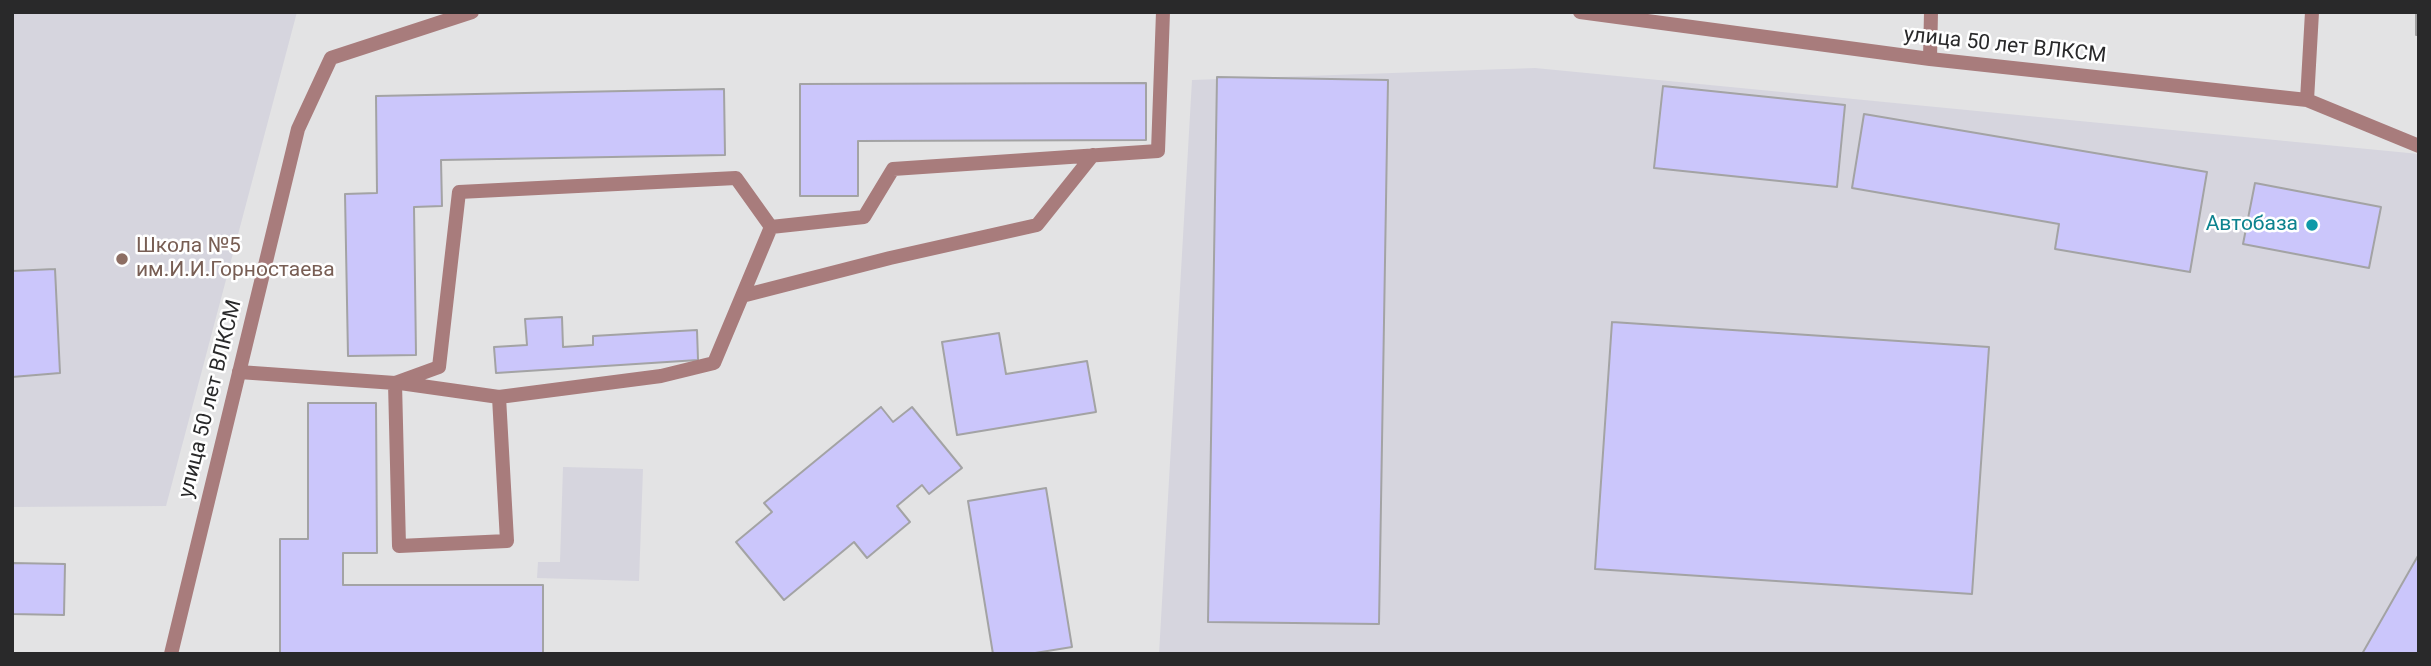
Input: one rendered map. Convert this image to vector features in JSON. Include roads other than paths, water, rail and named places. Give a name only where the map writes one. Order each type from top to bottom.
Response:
[{"type":"street","name":"улица 50 лет ВЛКСМ","points":[[171,654],[298,129],[331,58],[472,12]]},
{"type":"street","points":[[771,227],[864,217],[893,170],[1158,151],[1163,12]]},
{"type":"street","name":"улица 50 лет ВЛКСМ","points":[[1580,12],[1930,59],[2307,100],[2419,146]]},
{"type":"street","points":[[1930,59],[1931,12]]},
{"type":"street","points":[[2307,100],[2312,12]]},
{"type":"street","points":[[743,296],[890,258],[1037,225],[1093,155]]},
{"type":"street","points":[[396,383],[439,367],[459,192],[736,178],[771,227]]},
{"type":"street","points":[[239,373],[396,383],[499,397],[661,376],[714,363],[771,227]]},
{"type":"street","points":[[396,383],[399,546],[507,541],[499,397]]},
{"type":"place","name":"Автобаза","points":[[2312,225]]},
{"type":"place","name":"Школа №5 им.И.И.Горностаева","points":[[122,259]]}]
